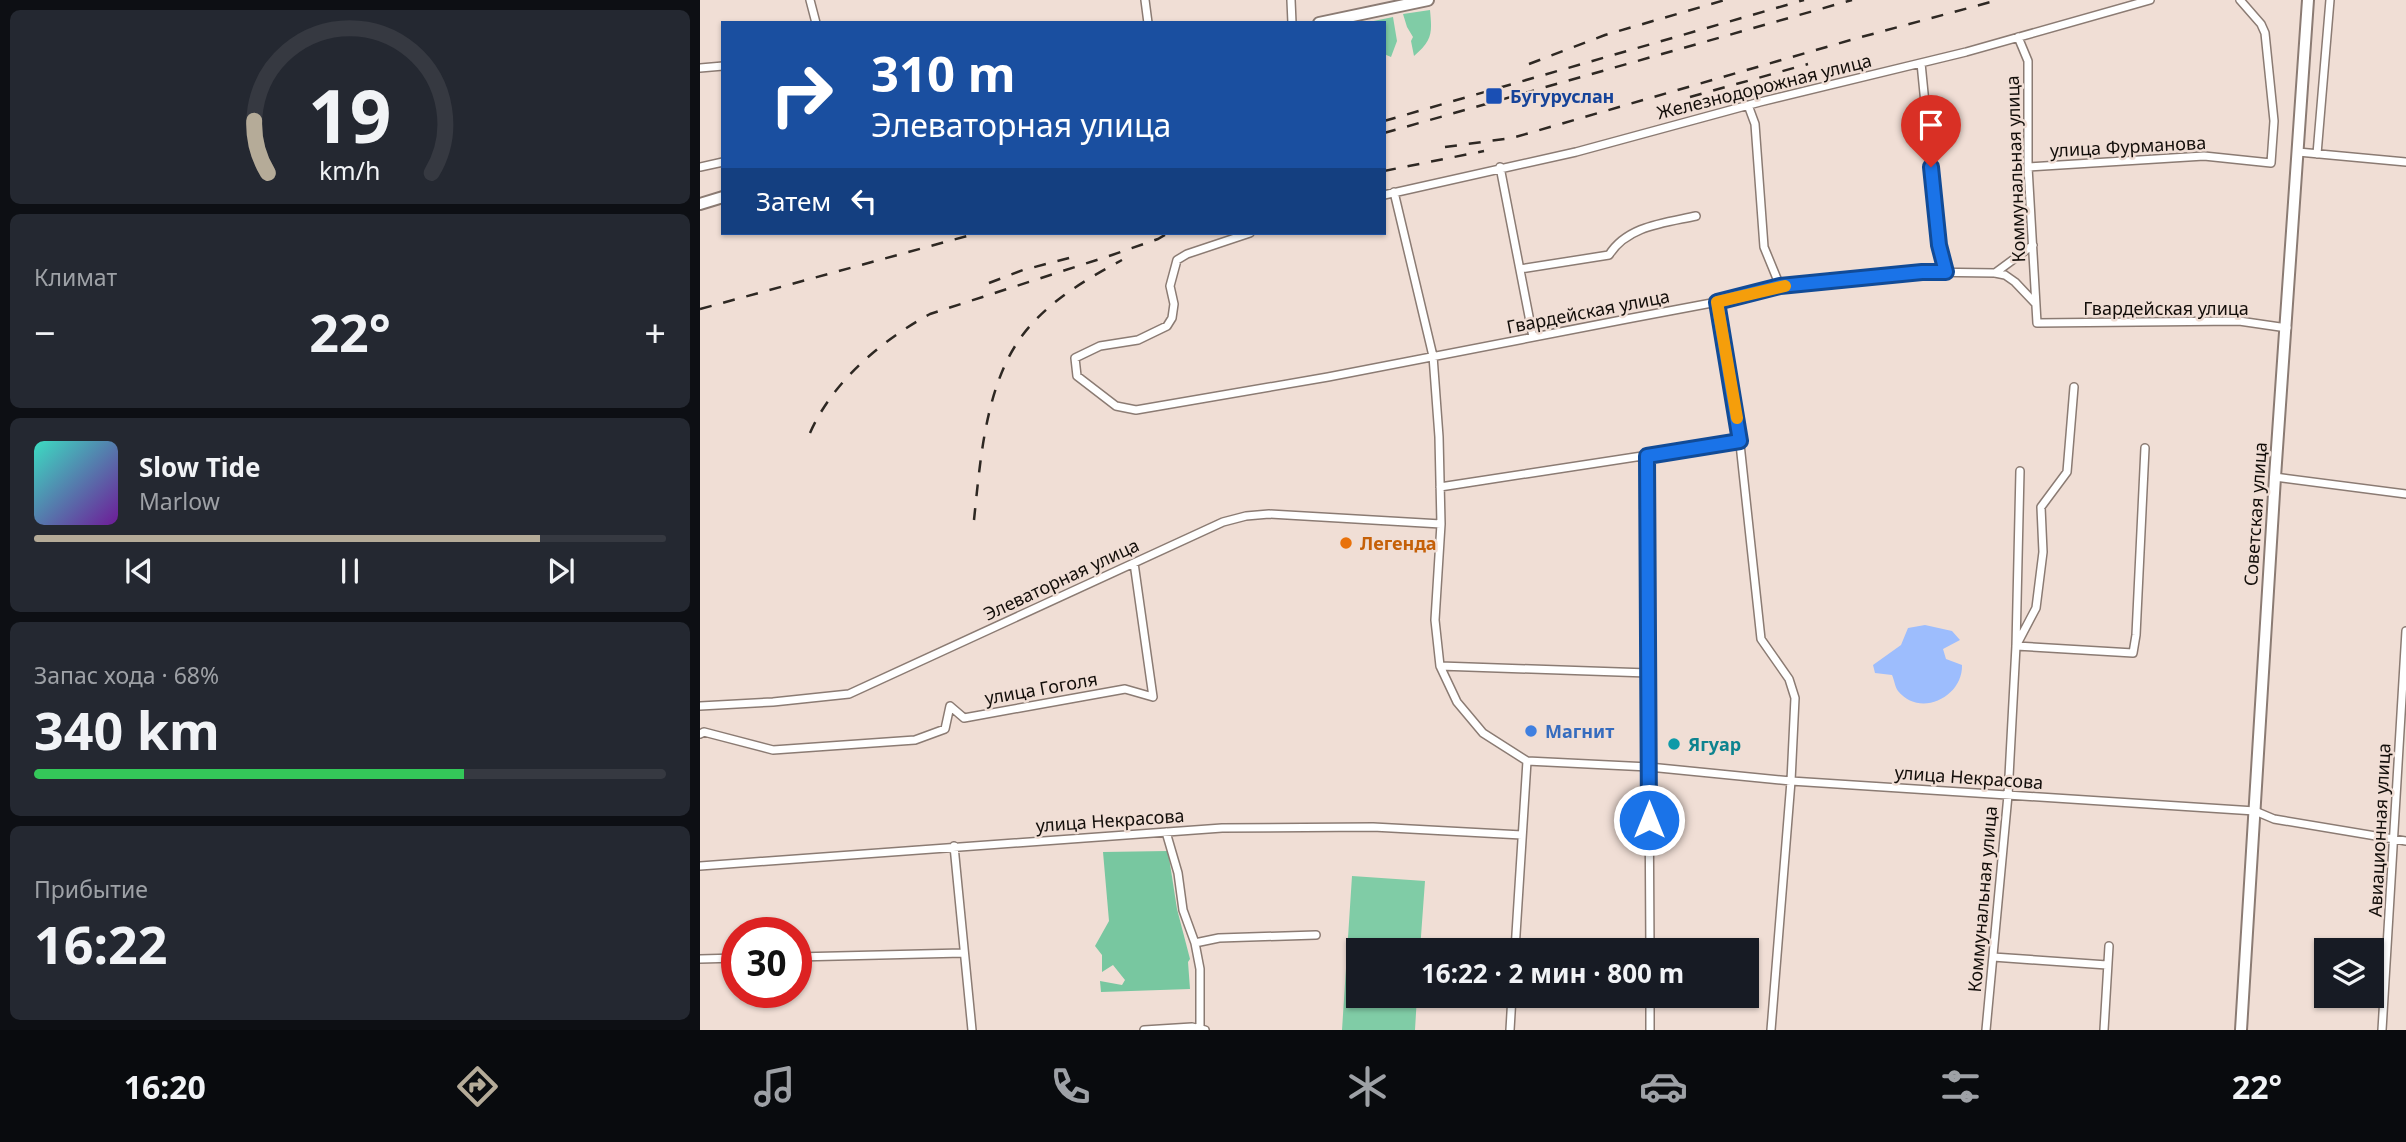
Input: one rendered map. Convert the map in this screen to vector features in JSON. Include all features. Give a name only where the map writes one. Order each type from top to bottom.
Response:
[{"type":"main road","points":[[1328,21],[1428,0]]},
{"type":"main road","name":"Советская улица","points":[[2241,1030],[2308,0]]},
{"type":"main road","points":[[700,204],[721,198]]},
{"type":"street","points":[[810,0],[815,21]]},
{"type":"street","points":[[1145,0],[1149,21]]},
{"type":"street","points":[[1291,0],[1292,21]]},
{"type":"street","name":"Железнодорожная улица","points":[[1386,194],[1576,152],[1748,105],[1921,63],[2150,0]]},
{"type":"street","name":"улица Фурманова","points":[[2028,167],[2204,156],[2271,163],[2274,121],[2265,33],[2262,24],[2240,0]]},
{"type":"street","points":[[2317,154],[2330,0]]},
{"type":"street","name":"Коммунальная улица","points":[[2018,37],[2028,61],[2028,167],[2035,303]]},
{"type":"street","points":[[1921,63],[1939,245],[1946,272]]},
{"type":"street","points":[[700,68],[721,66]]},
{"type":"street","points":[[1748,105],[1755,124],[1764,247],[1780,286]]},
{"type":"street","points":[[2298,152],[2406,162]]},
{"type":"street","points":[[700,167],[721,162]]},
{"type":"street","points":[[1500,167],[1533,337]]},
{"type":"street","points":[[1394,192],[1433,356],[1440,487],[1435,620],[1440,666],[1457,702],[1483,733],[1527,761],[1516,938]]},
{"type":"street","points":[[1520,269],[1609,256],[1617,242],[1629,234],[1654,225],[1696,216]]},
{"type":"street","name":"Гвардейская улица","points":[[1244,235],[1187,254],[1177,260],[1170,286],[1174,304],[1172,318],[1167,326],[1138,340],[1088,350],[1075,358],[1077,376],[1116,406],[1136,410],[1717,302],[1780,286],[1922,272],[2005,275],[2035,303],[2037,323],[2239,321],[2287,328]]},
{"type":"street","points":[[1995,273],[2033,245]]},
{"type":"street","points":[[1717,302],[1740,441],[1761,639],[1789,679],[1795,698],[1771,1030]]},
{"type":"street","name":"Коммунальная улица","points":[[2016,646],[2036,608],[2043,552],[2041,508],[2067,472],[2074,387]]},
{"type":"street","points":[[1440,487],[1740,441]]},
{"type":"street","points":[[2016,646],[2133,653],[2145,448]]},
{"type":"street","points":[[1647,456],[1650,938]]},
{"type":"street","name":"Коммунальная улица","points":[[1986,1030],[2008,795],[2016,646],[2020,471]]},
{"type":"street","points":[[2275,477],[2406,494]]},
{"type":"street","name":"Элеваторная улица","points":[[700,706],[849,694],[1223,522],[1246,516],[1299,515],[1440,524]]},
{"type":"street","name":"улица Гоголя","points":[[700,734],[704,732],[773,750],[915,740],[946,729],[950,706],[964,718],[1125,689],[1153,697],[1134,563]]},
{"type":"street","name":"Авиационная улица","points":[[2382,1030],[2406,631]]},
{"type":"street","points":[[1440,666],[1648,673]]},
{"type":"street","name":"улица Некрасова","points":[[1527,761],[1649,767],[1791,781],[2255,811],[2274,819],[2406,841]]},
{"type":"street","name":"улица Некрасова","points":[[700,866],[1222,828],[1321,827],[1522,835]]},
{"type":"street","points":[[1144,1030],[1202,1029],[1195,943],[1183,909],[1178,873],[1166,832]]},
{"type":"street","points":[[954,846],[972,1030]]},
{"type":"street","points":[[1195,943],[1219,938],[1316,935]]},
{"type":"street","points":[[2104,1030],[2109,946]]},
{"type":"street","points":[[812,957],[963,953]]},
{"type":"street","points":[[1993,957],[2107,965]]},
{"type":"street","points":[[700,959],[721,958]]},
{"type":"street","points":[[1510,1030],[1511,1008]]},
{"type":"street","points":[[1650,1008],[1650,1030]]},
{"type":"green space","points":[[1430,10],[1430,35],[1414,56],[1411,41],[1413,37],[1403,14]]},
{"type":"green space","points":[[1393,17],[1397,41],[1391,57],[1386,55],[1386,21],[1374,21]]},
{"type":"green space","points":[[1168,851],[1177,909],[1190,959],[1190,989],[1101,992],[1100,981],[1122,985],[1125,980],[1113,965],[1102,972],[1102,955],[1095,946],[1109,921],[1103,852]]},
{"type":"green space","points":[[1352,876],[1425,881],[1421,938],[1348,938]]},
{"type":"green space","points":[[1346,968],[1346,1008],[1416,1008],[1415,1030],[1342,1030]]},
{"type":"water","points":[[1925,625],[1952,631],[1960,640],[1943,649],[1946,659],[1962,665],[1956,686],[1948,694],[1939,700],[1917,703],[1898,691],[1892,675],[1875,673],[1873,665],[1901,645],[1908,628]]},
{"type":"railway","points":[[1529,64],[1605,35],[1725,0]]},
{"type":"railway","points":[[1386,120],[1804,0]]},
{"type":"railway","points":[[1386,132],[1852,0]]},
{"type":"railway","points":[[1445,147],[1512,138],[1998,0]]},
{"type":"railway","points":[[1690,97],[1808,64]]},
{"type":"railway","points":[[1386,171],[1484,151]]},
{"type":"railway","points":[[700,309],[971,235]]},
{"type":"railway","points":[[810,433],[832,396],[860,364],[894,337],[930,314],[1112,255],[1165,235]]},
{"type":"railway","points":[[989,283],[1023,270],[1077,256]]},
{"type":"railway","points":[[974,520],[986,428],[1006,362],[1038,317],[1078,285],[1122,260]]},
{"type":"slow traffic","points":[[1737,418],[1717,302],[1785,286]]},
{"type":"place","name":"Бугуруслан","points":[[1494,96]]},
{"type":"place","name":"Легенда","points":[[1346,543]]},
{"type":"place","name":"Магнит","points":[[1531,731]]},
{"type":"place","name":"Ягуар","points":[[1674,744]]},
{"type":"route","points":[[1649,820],[1647,456],[1740,441],[1717,302],[1780,286],[1946,272],[1939,245],[1931,167]]}]
